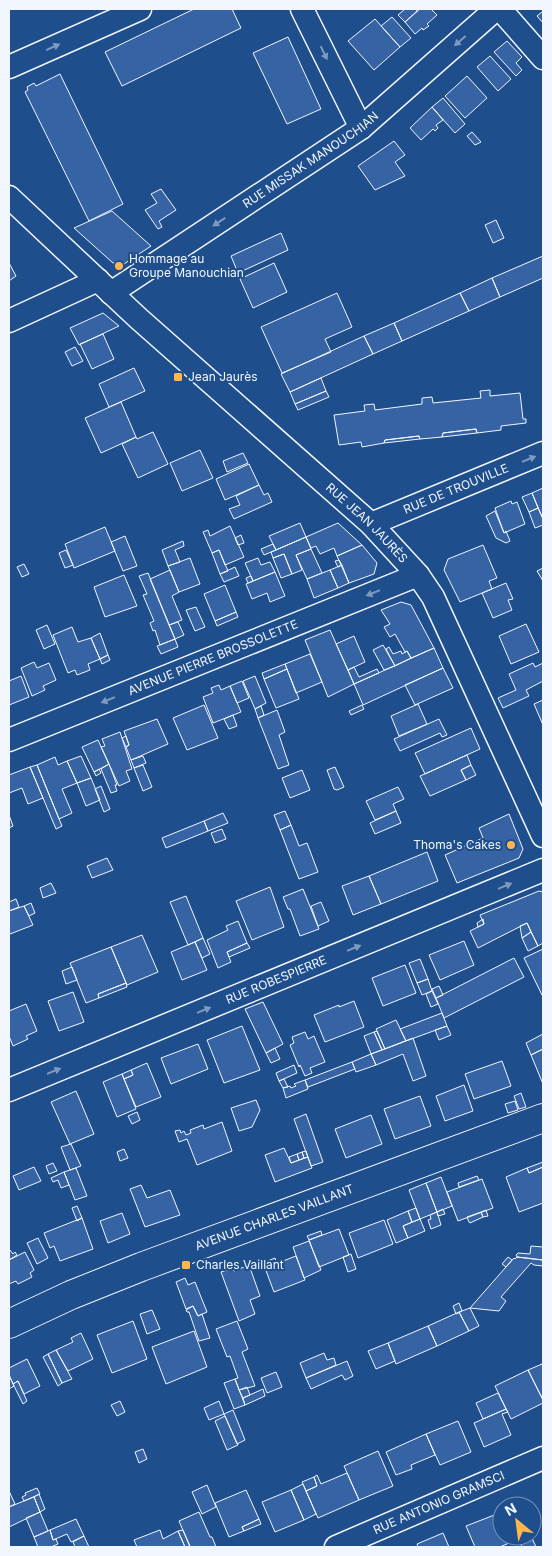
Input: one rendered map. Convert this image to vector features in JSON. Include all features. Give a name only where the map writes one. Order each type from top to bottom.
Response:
[{"type":"main road","name":"AVENUE CHARLES VAILLANT","points":[[9,1324],[71,1295],[141,1267],[543,1118]]},
{"type":"street","points":[[9,67],[140,9]]},
{"type":"street","points":[[302,9],[361,128]]},
{"type":"street","points":[[498,9],[543,58]]},
{"type":"street","name":"RUE MISSAK MANOUCHIAN","points":[[104,286],[361,128],[498,9]]},
{"type":"street","name":"RUE JEAN JAURÈS","points":[[9,197],[104,286],[371,524],[418,575],[433,597],[543,836]]},
{"type":"street","points":[[9,321],[104,286]]},
{"type":"street","name":"RUE DE TROUVILLE","points":[[371,524],[543,453]]},
{"type":"street","name":"AVENUE PIERRE BROSSOLETTE","points":[[9,740],[418,575]]},
{"type":"street","name":"RUE ROBESPIERRE","points":[[9,1090],[543,870]]},
{"type":"street","name":"RUE ANTONIO GRAMSCI","points":[[336,1547],[543,1458]]},
{"type":"building","points":[[194,9],[232,9],[241,28],[122,86],[105,52]]},
{"type":"building","points":[[405,9],[416,9],[417,11],[405,22],[398,15]]},
{"type":"building","points":[[420,9],[431,9],[437,15],[427,24],[429,26],[423,30],[422,28],[415,34],[405,22]]},
{"type":"building","points":[[543,11],[543,23],[537,16]]},
{"type":"building","points":[[392,17],[411,38],[400,47],[381,26]]},
{"type":"building","points":[[375,19],[400,47],[374,70],[348,41]]},
{"type":"building","points":[[288,37],[321,109],[287,124],[253,53]]},
{"type":"building","points":[[507,41],[522,57],[516,63],[522,70],[516,76],[494,52]]},
{"type":"building","points":[[490,56],[511,79],[498,91],[477,67]]},
{"type":"building","points":[[60,74],[123,204],[89,221],[25,92],[28,90],[27,87],[34,83],[36,86]]},
{"type":"building","points":[[467,76],[487,98],[465,118],[445,96]]},
{"type":"building","points":[[443,98],[465,124],[455,133],[432,107]]},
{"type":"building","points":[[432,107],[443,120],[436,125],[438,128],[435,131],[433,129],[421,140],[410,128]]},
{"type":"building","points":[[472,132],[481,142],[475,145],[467,136]]},
{"type":"building","points":[[394,141],[405,155],[395,162],[405,176],[375,190],[358,166]]},
{"type":"building","points":[[161,189],[176,210],[159,221],[162,227],[158,229],[145,210],[157,203],[151,194]]},
{"type":"building","points":[[112,211],[151,246],[124,264],[113,263],[74,228]]},
{"type":"building","points":[[496,220],[504,238],[493,243],[485,225]]},
{"type":"building","points":[[281,233],[288,250],[238,273],[231,256]]},
{"type":"building","points":[[543,256],[543,278],[500,297],[492,278]]},
{"type":"building","points":[[9,263],[16,276],[9,281]]},
{"type":"building","points":[[274,263],[287,292],[253,308],[240,279]]},
{"type":"building","points":[[492,278],[500,297],[469,311],[460,293]]},
{"type":"building","points":[[337,293],[352,327],[325,339],[331,352],[282,373],[261,327]]},
{"type":"building","points":[[460,293],[469,311],[402,341],[394,323]]},
{"type":"building","points":[[103,313],[119,326],[79,345],[70,328]]},
{"type":"building","points":[[394,323],[402,341],[373,354],[364,336]]},
{"type":"building","points":[[103,334],[114,359],[92,369],[80,344]]},
{"type":"building","points":[[364,336],[373,354],[290,392],[281,374]]},
{"type":"building","points":[[75,347],[83,361],[72,366],[65,352]]},
{"type":"building","points":[[134,368],[145,391],[109,407],[99,384]]},
{"type":"building","points":[[321,378],[326,391],[295,404],[290,392]]},
{"type":"building","points":[[490,390],[490,396],[520,393],[523,419],[526,419],[526,423],[501,426],[501,430],[477,433],[476,429],[443,433],[442,437],[420,439],[419,436],[385,440],[384,443],[362,447],[361,442],[339,445],[334,415],[365,411],[364,405],[374,404],[375,410],[422,404],[422,398],[432,397],[433,403],[481,398],[480,391]]},
{"type":"building","points":[[326,391],[329,397],[298,410],[295,404]]},
{"type":"building","points":[[121,402],[136,437],[101,453],[85,418]]},
{"type":"building","points":[[476,429],[477,433],[442,437],[443,433]]},
{"type":"building","points":[[153,432],[168,464],[138,478],[122,444]]},
{"type":"building","points":[[419,436],[420,439],[384,443],[385,440]]},
{"type":"building","points":[[200,450],[213,478],[182,491],[170,463]]},
{"type":"building","points":[[243,453],[248,463],[227,472],[223,461]]},
{"type":"building","points":[[249,464],[259,485],[225,500],[216,479]]},
{"type":"building","points":[[259,485],[264,495],[268,493],[272,502],[234,519],[229,509],[240,505],[236,496]]},
{"type":"building","points":[[543,488],[543,519],[532,493]]},
{"type":"building","points":[[532,493],[538,508],[529,512],[522,497]]},
{"type":"building","points":[[511,501],[512,504],[517,502],[525,524],[504,533],[495,508]]},
{"type":"building","points":[[538,508],[543,519],[543,525],[535,528],[529,512]]},
{"type":"building","points":[[495,511],[504,533],[506,531],[510,541],[506,543],[496,538],[486,516]]},
{"type":"building","points":[[300,523],[306,537],[276,550],[269,536]]},
{"type":"building","points":[[338,523],[362,545],[337,556],[334,548],[320,554],[316,546],[311,548],[306,537]]},
{"type":"building","points":[[230,526],[244,557],[225,565],[219,550],[212,553],[203,532],[208,530],[210,536]]},
{"type":"building","points":[[105,527],[115,551],[74,568],[65,544]]},
{"type":"building","points":[[241,535],[244,543],[238,545],[235,538]]},
{"type":"building","points":[[125,536],[137,566],[123,571],[111,542]]},
{"type":"building","points":[[306,537],[311,549],[296,555],[302,570],[292,574],[284,554],[273,558],[271,552]]},
{"type":"building","points":[[183,541],[184,546],[175,550],[180,562],[168,566],[162,550]]},
{"type":"building","points":[[273,544],[276,550],[264,555],[261,549]]},
{"type":"building","points":[[362,545],[377,563],[374,574],[349,583],[337,556]]},
{"type":"building","points":[[483,545],[497,578],[489,581],[492,589],[460,602],[444,570],[448,559]]},
{"type":"building","points":[[311,549],[322,573],[307,579],[296,555]]},
{"type":"building","points":[[66,550],[73,565],[65,568],[59,553]]},
{"type":"building","points":[[219,550],[228,571],[220,574],[212,553]]},
{"type":"building","points":[[284,554],[292,574],[281,578],[273,558]]},
{"type":"building","points":[[190,558],[200,584],[179,592],[168,566]]},
{"type":"building","points":[[258,558],[261,565],[270,562],[275,572],[253,581],[245,563]]},
{"type":"building","points":[[339,560],[342,565],[338,567],[335,561]]},
{"type":"building","points":[[24,564],[29,574],[22,577],[17,567]]},
{"type":"building","points":[[342,565],[349,583],[338,588],[330,570]]},
{"type":"building","points":[[235,567],[239,576],[224,582],[220,574]]},
{"type":"building","points":[[543,568],[543,581],[537,571]]},
{"type":"building","points":[[170,570],[179,592],[172,596],[182,620],[169,625],[150,579]]},
{"type":"building","points":[[330,570],[338,588],[314,598],[307,579]]},
{"type":"building","points":[[275,572],[285,596],[270,602],[267,593],[252,599],[246,584]]},
{"type":"building","points":[[148,573],[175,639],[160,645],[155,630],[153,631],[150,623],[154,621],[143,595],[147,594],[139,576]]},
{"type":"building","points":[[124,575],[137,606],[105,617],[94,587]]},
{"type":"building","points":[[251,576],[253,581],[248,583],[246,578]]},
{"type":"building","points":[[506,583],[513,599],[508,600],[512,610],[493,618],[482,593]]},
{"type":"building","points":[[225,585],[236,612],[215,621],[204,594]]},
{"type":"building","points":[[401,602],[411,605],[434,648],[411,658],[407,651],[405,652],[395,634],[390,637],[384,627],[390,624],[381,610]]},
{"type":"building","points":[[196,607],[205,627],[195,631],[186,610]]},
{"type":"building","points":[[236,612],[238,617],[217,626],[215,621]]},
{"type":"building","points":[[178,622],[184,635],[175,639],[169,625]]},
{"type":"building","points":[[526,624],[539,652],[511,664],[499,636]]},
{"type":"building","points":[[47,625],[55,644],[44,649],[36,630]]},
{"type":"building","points":[[72,627],[78,642],[91,638],[100,659],[88,664],[90,670],[77,675],[75,670],[68,673],[53,635]]},
{"type":"building","points":[[330,630],[354,684],[328,697],[305,640]]},
{"type":"building","points":[[100,633],[108,655],[100,659],[91,638]]},
{"type":"building","points":[[354,636],[365,662],[348,670],[336,644]]},
{"type":"building","points":[[175,639],[178,647],[161,654],[157,646]]},
{"type":"building","points":[[383,645],[395,666],[384,670],[373,650]]},
{"type":"building","points":[[389,647],[393,654],[401,651],[402,654],[407,651],[411,658],[395,666],[386,649]]},
{"type":"building","points":[[434,648],[443,668],[363,705],[354,684]]},
{"type":"building","points":[[310,654],[322,682],[296,693],[285,664]]},
{"type":"building","points":[[108,655],[110,660],[102,664],[100,659]]},
{"type":"building","points":[[34,662],[37,668],[49,663],[56,680],[43,686],[45,690],[32,696],[21,668]]},
{"type":"building","points":[[533,663],[535,667],[543,663],[543,681],[526,690],[529,696],[503,708],[498,698],[516,690],[509,674]]},
{"type":"building","points":[[285,664],[287,669],[264,679],[262,673]]},
{"type":"building","points":[[354,667],[359,677],[377,669],[379,673],[354,684],[348,670]]},
{"type":"building","points":[[443,668],[453,688],[415,705],[405,685]]},
{"type":"building","points":[[287,669],[299,699],[276,708],[264,679]]},
{"type":"building","points":[[21,676],[29,697],[9,705],[9,681]]},
{"type":"building","points":[[255,676],[266,703],[255,709],[243,681]]},
{"type":"building","points":[[242,681],[249,698],[237,703],[230,686]]},
{"type":"building","points":[[219,685],[221,690],[230,686],[241,712],[213,723],[203,697],[213,693],[211,688]]},
{"type":"building","points":[[543,700],[543,725],[534,704]]},
{"type":"building","points":[[418,704],[427,724],[399,736],[391,716]]},
{"type":"building","points":[[204,705],[218,738],[187,750],[173,718]]},
{"type":"building","points":[[362,705],[364,709],[351,715],[349,711]]},
{"type":"building","points":[[261,706],[264,715],[258,718],[255,709]]},
{"type":"building","points":[[277,710],[285,732],[279,735],[289,765],[278,769],[258,718]]},
{"type":"building","points":[[233,715],[237,726],[229,729],[224,719]]},
{"type":"building","points":[[157,719],[168,744],[131,760],[126,747],[129,745],[124,731]]},
{"type":"building","points":[[439,719],[447,735],[442,737],[440,733],[400,751],[394,739]]},
{"type":"building","points":[[471,728],[480,749],[425,774],[415,753]]},
{"type":"building","points":[[120,732],[132,769],[126,771],[130,781],[119,786],[101,747],[105,746],[102,739]]},
{"type":"building","points":[[126,736],[129,745],[126,747],[122,738]]},
{"type":"building","points":[[98,740],[109,764],[94,772],[82,747]]},
{"type":"building","points":[[467,755],[471,765],[461,770],[466,780],[430,796],[420,776]]},
{"type":"building","points":[[81,756],[91,778],[77,783],[67,761]]},
{"type":"building","points":[[143,756],[146,763],[134,768],[131,760]]},
{"type":"building","points":[[55,757],[58,765],[67,761],[77,783],[62,789],[72,813],[59,819],[37,765]]},
{"type":"building","points":[[109,764],[117,785],[115,785],[117,791],[111,793],[101,769]]},
{"type":"building","points":[[37,765],[62,826],[56,829],[30,767]]},
{"type":"building","points":[[143,765],[152,787],[143,791],[134,768]]},
{"type":"building","points":[[471,765],[476,775],[466,780],[461,770]]},
{"type":"building","points":[[30,767],[43,798],[28,804],[22,788],[9,793],[9,775]]},
{"type":"building","points":[[335,767],[344,787],[337,790],[334,789],[327,770]]},
{"type":"building","points":[[99,769],[101,773],[96,776],[94,772]]},
{"type":"building","points":[[302,770],[310,790],[290,798],[282,778]]},
{"type":"building","points":[[91,778],[100,800],[86,806],[77,783]]},
{"type":"building","points":[[101,786],[110,809],[104,812],[95,789]]},
{"type":"building","points":[[398,787],[404,799],[393,804],[396,811],[375,820],[366,801]]},
{"type":"building","points":[[285,811],[291,825],[280,830],[274,815]]},
{"type":"building","points":[[396,811],[401,823],[375,834],[370,823]]},
{"type":"building","points":[[223,813],[228,823],[208,831],[204,821]]},
{"type":"building","points":[[509,814],[523,849],[519,858],[457,883],[445,855],[483,838],[479,828]]},
{"type":"building","points":[[9,815],[13,826],[9,828]]},
{"type":"building","points":[[204,821],[208,831],[166,848],[162,838]]},
{"type":"building","points":[[291,825],[299,846],[307,843],[318,872],[299,879],[280,830]]},
{"type":"building","points":[[222,829],[226,839],[215,843],[211,833]]},
{"type":"building","points":[[427,852],[438,881],[381,904],[369,876]]},
{"type":"building","points":[[107,858],[113,870],[92,878],[87,866]]},
{"type":"building","points":[[369,876],[381,904],[353,915],[342,886]]},
{"type":"building","points":[[51,883],[56,893],[43,898],[40,888]]},
{"type":"building","points":[[270,887],[284,927],[252,940],[236,901]]},
{"type":"building","points":[[303,889],[319,929],[300,936],[290,909],[288,909],[283,897]]},
{"type":"building","points":[[539,891],[543,892],[543,943],[538,946],[527,923],[478,948],[470,931],[484,924],[480,915]]},
{"type":"building","points":[[186,896],[203,938],[188,945],[170,902]]},
{"type":"building","points":[[16,899],[19,907],[9,911],[9,902]]},
{"type":"building","points":[[321,902],[329,921],[318,926],[311,906]]},
{"type":"building","points":[[31,903],[35,913],[29,916],[24,906]]},
{"type":"building","points":[[24,906],[33,925],[10,934],[9,911]]},
{"type":"building","points":[[483,919],[484,924],[478,927],[477,923]]},
{"type":"building","points":[[238,921],[247,943],[227,952],[231,962],[218,968],[207,940],[228,930],[226,926]]},
{"type":"building","points":[[527,923],[531,932],[522,938],[520,926]]},
{"type":"building","points":[[531,932],[538,946],[528,951],[522,938]]},
{"type":"building","points":[[142,935],[158,972],[127,985],[111,947]]},
{"type":"building","points":[[203,938],[210,954],[202,958],[195,942]]},
{"type":"building","points":[[464,941],[474,965],[440,980],[429,955]]},
{"type":"building","points":[[195,942],[207,970],[182,980],[171,952]]},
{"type":"building","points":[[247,943],[250,948],[229,957],[227,952]]},
{"type":"building","points":[[111,947],[126,983],[98,994],[99,998],[86,1003],[70,963]]},
{"type":"building","points":[[543,949],[543,997],[524,958]]},
{"type":"building","points":[[514,958],[524,977],[444,1018],[436,998]]},
{"type":"building","points":[[420,959],[428,979],[417,983],[409,963]]},
{"type":"building","points":[[405,965],[416,993],[383,1006],[372,978]]},
{"type":"building","points":[[72,967],[77,980],[66,984],[62,971]]},
{"type":"building","points":[[428,979],[432,991],[422,995],[417,983]]},
{"type":"building","points":[[126,983],[127,987],[99,998],[98,994]]},
{"type":"building","points":[[439,986],[443,995],[436,998],[432,989]]},
{"type":"building","points":[[432,991],[438,1004],[431,1007],[426,994]]},
{"type":"building","points":[[73,992],[84,1022],[59,1031],[48,1001]]},
{"type":"building","points":[[354,1001],[364,1027],[325,1042],[314,1015]]},
{"type":"building","points":[[263,1002],[283,1044],[266,1053],[245,1009]]},
{"type":"building","points":[[26,1004],[37,1031],[26,1036],[28,1039],[13,1046],[9,1036],[9,1011]]},
{"type":"building","points":[[442,1013],[447,1026],[406,1041],[400,1029]]},
{"type":"building","points":[[396,1020],[406,1041],[385,1049],[376,1029]]},
{"type":"building","points":[[242,1026],[260,1070],[224,1083],[207,1040]]},
{"type":"building","points":[[447,1026],[451,1035],[439,1040],[435,1030]]},
{"type":"building","points":[[377,1031],[385,1049],[382,1050],[374,1032]]},
{"type":"building","points":[[305,1032],[308,1039],[314,1036],[325,1062],[310,1068],[312,1073],[305,1076],[290,1045],[294,1043],[292,1037]]},
{"type":"building","points":[[374,1032],[382,1050],[371,1054],[364,1036]]},
{"type":"building","points":[[543,1034],[543,1049],[531,1055],[526,1043]]},
{"type":"building","points":[[413,1038],[426,1076],[413,1081],[403,1054],[376,1065],[371,1054]]},
{"type":"building","points":[[198,1044],[208,1069],[171,1084],[161,1058]]},
{"type":"building","points":[[275,1048],[280,1059],[271,1063],[266,1053]]},
{"type":"building","points":[[543,1049],[543,1084],[531,1055]]},
{"type":"building","points":[[371,1054],[376,1065],[356,1072],[352,1062]]},
{"type":"building","points":[[502,1061],[511,1086],[474,1099],[465,1074]]},
{"type":"building","points":[[352,1062],[355,1069],[308,1087],[305,1080]]},
{"type":"building","points":[[147,1063],[161,1097],[136,1107],[124,1079],[133,1075],[131,1070]]},
{"type":"building","points":[[294,1065],[297,1073],[279,1081],[276,1073]]},
{"type":"building","points":[[131,1070],[133,1075],[124,1079],[122,1074]]},
{"type":"building","points":[[122,1074],[136,1109],[117,1117],[103,1082]]},
{"type":"building","points":[[284,1079],[288,1087],[283,1088],[279,1081]]},
{"type":"building","points":[[305,1080],[308,1089],[286,1098],[283,1088],[290,1086],[291,1088],[296,1086],[294,1084]]},
{"type":"building","points":[[464,1085],[473,1111],[445,1121],[436,1096]]},
{"type":"building","points":[[76,1091],[94,1134],[70,1144],[51,1102]]},
{"type":"building","points":[[521,1093],[526,1107],[519,1109],[514,1096]]},
{"type":"building","points":[[420,1096],[431,1126],[395,1139],[384,1109]]},
{"type":"building","points":[[256,1100],[260,1110],[252,1127],[239,1131],[231,1108]]},
{"type":"building","points":[[515,1101],[518,1110],[508,1113],[505,1104]]},
{"type":"building","points":[[137,1112],[140,1120],[132,1124],[128,1116]]},
{"type":"building","points":[[306,1114],[323,1162],[311,1166],[294,1119]]},
{"type":"building","points":[[371,1115],[382,1144],[346,1158],[335,1129]]},
{"type":"building","points":[[222,1122],[232,1151],[197,1165],[187,1139],[179,1142],[175,1131],[180,1130],[181,1133],[184,1131],[186,1135],[191,1133],[190,1130],[203,1125],[204,1129]]},
{"type":"building","points":[[71,1144],[81,1166],[70,1170],[61,1147]]},
{"type":"building","points":[[284,1148],[291,1163],[308,1157],[312,1168],[275,1182],[265,1155]]},
{"type":"building","points":[[124,1149],[128,1158],[120,1161],[117,1152]]},
{"type":"building","points":[[306,1151],[308,1157],[304,1158],[302,1152]]},
{"type":"building","points":[[302,1152],[304,1158],[299,1160],[297,1154]]},
{"type":"building","points":[[297,1154],[299,1160],[291,1163],[289,1157]]},
{"type":"building","points":[[543,1162],[543,1167],[529,1173],[527,1168]]},
{"type":"building","points":[[53,1163],[57,1171],[49,1174],[46,1166]]},
{"type":"building","points":[[34,1167],[41,1181],[19,1190],[13,1176]]},
{"type":"building","points":[[543,1167],[543,1203],[519,1212],[506,1177],[527,1168],[529,1173]]},
{"type":"building","points":[[76,1168],[87,1196],[75,1200],[64,1172]]},
{"type":"building","points":[[64,1172],[69,1185],[61,1188],[58,1180],[53,1182],[51,1178]]},
{"type":"building","points":[[477,1176],[479,1180],[459,1187],[458,1183]]},
{"type":"building","points":[[441,1177],[452,1206],[437,1212],[426,1183]]},
{"type":"building","points":[[482,1179],[493,1208],[458,1221],[447,1192]]},
{"type":"building","points":[[426,1183],[437,1212],[420,1219],[409,1190]]},
{"type":"building","points":[[141,1185],[147,1198],[170,1190],[180,1215],[145,1227],[130,1189]]},
{"type":"building","points":[[77,1206],[82,1218],[77,1221],[72,1208]]},
{"type":"building","points":[[416,1208],[420,1219],[412,1222],[408,1211]]},
{"type":"building","points":[[443,1209],[445,1214],[438,1216],[437,1212]]},
{"type":"building","points":[[486,1210],[488,1216],[483,1217],[481,1212]]},
{"type":"building","points":[[408,1211],[412,1222],[403,1226],[408,1238],[396,1243],[387,1220]]},
{"type":"building","points":[[437,1212],[441,1225],[431,1229],[428,1220],[431,1219],[430,1215]]},
{"type":"building","points":[[481,1212],[483,1217],[469,1222],[467,1217]]},
{"type":"building","points":[[122,1213],[130,1234],[108,1243],[100,1221]]},
{"type":"building","points":[[82,1218],[93,1249],[60,1261],[54,1246],[50,1248],[44,1233]]},
{"type":"building","points":[[420,1219],[425,1231],[408,1238],[403,1226]]},
{"type":"building","points":[[384,1220],[393,1244],[358,1258],[349,1233]]},
{"type":"building","points":[[339,1229],[349,1255],[319,1267],[309,1240]]},
{"type":"building","points":[[321,1231],[322,1235],[309,1240],[307,1236]]},
{"type":"building","points":[[38,1238],[48,1258],[37,1264],[27,1243]]},
{"type":"building","points":[[309,1241],[321,1270],[304,1278],[293,1247]]},
{"type":"building","points":[[531,1246],[543,1247],[543,1260],[517,1257],[518,1253],[530,1254]]},
{"type":"building","points":[[9,1251],[13,1254],[15,1252],[17,1255],[9,1260]]},
{"type":"building","points":[[25,1252],[34,1270],[30,1273],[32,1277],[18,1284],[16,1281],[9,1284],[9,1260]]},
{"type":"building","points":[[351,1254],[356,1269],[348,1272],[343,1257]]},
{"type":"building","points":[[296,1256],[305,1280],[274,1292],[265,1268]]},
{"type":"building","points":[[508,1257],[512,1260],[506,1267],[502,1264]]},
{"type":"building","points":[[275,1258],[277,1264],[265,1268],[263,1263]]},
{"type":"building","points":[[514,1258],[543,1260],[543,1266],[531,1263],[501,1297],[506,1301],[499,1311],[470,1308]]},
{"type":"building","points":[[249,1265],[260,1296],[250,1300],[255,1314],[239,1321],[221,1272],[233,1268],[234,1271]]},
{"type":"building","points":[[185,1278],[188,1285],[195,1282],[207,1312],[198,1316],[193,1306],[186,1309],[176,1282]]},
{"type":"building","points":[[459,1303],[462,1311],[456,1314],[453,1306]]},
{"type":"building","points":[[193,1306],[198,1316],[202,1314],[210,1338],[199,1341],[189,1312],[186,1310]]},
{"type":"building","points":[[470,1308],[479,1326],[469,1331],[459,1312]]},
{"type":"building","points":[[152,1310],[160,1329],[147,1334],[140,1314]]},
{"type":"building","points":[[459,1312],[469,1331],[437,1346],[428,1326]]},
{"type":"building","points":[[133,1321],[147,1359],[112,1373],[97,1335]]},
{"type":"building","points":[[237,1321],[248,1349],[242,1352],[255,1386],[239,1390],[235,1379],[238,1378],[230,1356],[227,1357],[216,1329]]},
{"type":"building","points":[[428,1326],[437,1346],[396,1364],[388,1343]]},
{"type":"building","points":[[194,1331],[207,1367],[166,1384],[152,1347]]},
{"type":"building","points":[[81,1333],[93,1359],[68,1371],[56,1350],[73,1342],[71,1338]]},
{"type":"building","points":[[388,1343],[395,1361],[376,1369],[368,1351]]},
{"type":"building","points":[[56,1350],[72,1379],[62,1383],[48,1354]]},
{"type":"building","points":[[324,1353],[327,1360],[334,1358],[336,1365],[306,1378],[300,1363]]},
{"type":"building","points":[[48,1354],[62,1383],[58,1386],[43,1357]]},
{"type":"building","points":[[27,1359],[40,1386],[24,1394],[18,1381],[13,1384],[9,1375],[9,1368]]},
{"type":"building","points":[[347,1361],[353,1376],[345,1380],[342,1375],[311,1389],[306,1378]]},
{"type":"building","points":[[542,1364],[543,1368],[543,1400],[528,1370]]},
{"type":"building","points":[[528,1370],[543,1403],[511,1419],[495,1386]]},
{"type":"building","points":[[276,1372],[282,1387],[267,1393],[261,1378]]},
{"type":"building","points":[[9,1375],[14,1386],[9,1389]]},
{"type":"building","points":[[235,1379],[245,1405],[234,1409],[224,1383]]},
{"type":"building","points":[[18,1381],[27,1401],[23,1404],[13,1384]]},
{"type":"building","points":[[247,1387],[250,1395],[243,1398],[239,1390]]},
{"type":"building","points":[[263,1389],[265,1396],[245,1405],[243,1398]]},
{"type":"building","points":[[498,1393],[506,1409],[483,1419],[476,1403]]},
{"type":"building","points":[[120,1401],[125,1412],[117,1416],[111,1405]]},
{"type":"building","points":[[219,1401],[224,1414],[209,1420],[204,1408]]},
{"type":"building","points":[[506,1409],[508,1412],[502,1414],[511,1435],[484,1447],[474,1423]]},
{"type":"building","points":[[233,1410],[245,1440],[237,1444],[224,1414]]},
{"type":"building","points":[[225,1416],[238,1445],[227,1450],[215,1421]]},
{"type":"building","points":[[458,1421],[471,1452],[440,1465],[426,1434]]},
{"type":"building","points":[[426,1434],[435,1455],[411,1465],[412,1469],[396,1475],[386,1452]]},
{"type":"building","points":[[143,1449],[147,1459],[139,1463],[135,1452]]},
{"type":"building","points":[[378,1451],[393,1486],[359,1500],[344,1466]]},
{"type":"building","points":[[347,1473],[359,1500],[318,1518],[306,1491],[317,1486],[314,1477],[317,1475],[321,1484]]},
{"type":"building","points":[[314,1477],[317,1486],[306,1491],[302,1482]]},
{"type":"building","points":[[303,1484],[316,1514],[304,1520],[291,1490]]},
{"type":"building","points":[[207,1485],[216,1507],[202,1514],[192,1492]]},
{"type":"building","points":[[37,1488],[40,1494],[24,1501],[22,1497],[26,1495],[25,1493]]},
{"type":"building","points":[[246,1490],[259,1519],[242,1527],[244,1531],[229,1537],[215,1503]]},
{"type":"building","points":[[291,1490],[304,1520],[275,1532],[262,1502]]},
{"type":"building","points":[[9,1491],[15,1504],[9,1507]]},
{"type":"building","points":[[39,1494],[45,1509],[40,1512],[34,1497]]},
{"type":"building","points":[[34,1497],[40,1512],[9,1527],[9,1507]]},
{"type":"building","points":[[40,1512],[48,1531],[34,1537],[26,1518]]},
{"type":"building","points":[[199,1512],[216,1547],[190,1547],[179,1521]]},
{"type":"building","points":[[492,1516],[492,1546],[502,1546],[475,1547],[466,1526]]},
{"type":"building","points":[[76,1519],[84,1536],[71,1542],[67,1534],[53,1540],[50,1530]]},
{"type":"building","points":[[259,1519],[261,1524],[244,1531],[242,1527]]},
{"type":"building","points":[[50,1530],[53,1540],[56,1539],[58,1544],[51,1547],[38,1547],[34,1537]]},
{"type":"building","points":[[160,1530],[163,1539],[178,1531],[185,1547],[137,1547],[134,1540]]},
{"type":"building","points":[[183,1530],[190,1546],[185,1547],[178,1531]]},
{"type":"building","points":[[443,1533],[449,1547],[418,1547],[417,1544]]},
{"type":"building","points":[[84,1536],[89,1547],[75,1547],[73,1542]]},
{"type":"place","name":"Hommage au Groupe Manouchian","points":[[119,266]]},
{"type":"place","name":"Jean Jaurès","points":[[178,377]]},
{"type":"place","name":"Thoma's Cakes","points":[[511,845]]},
{"type":"place","name":"Charles Vaillant","points":[[186,1265]]}]
